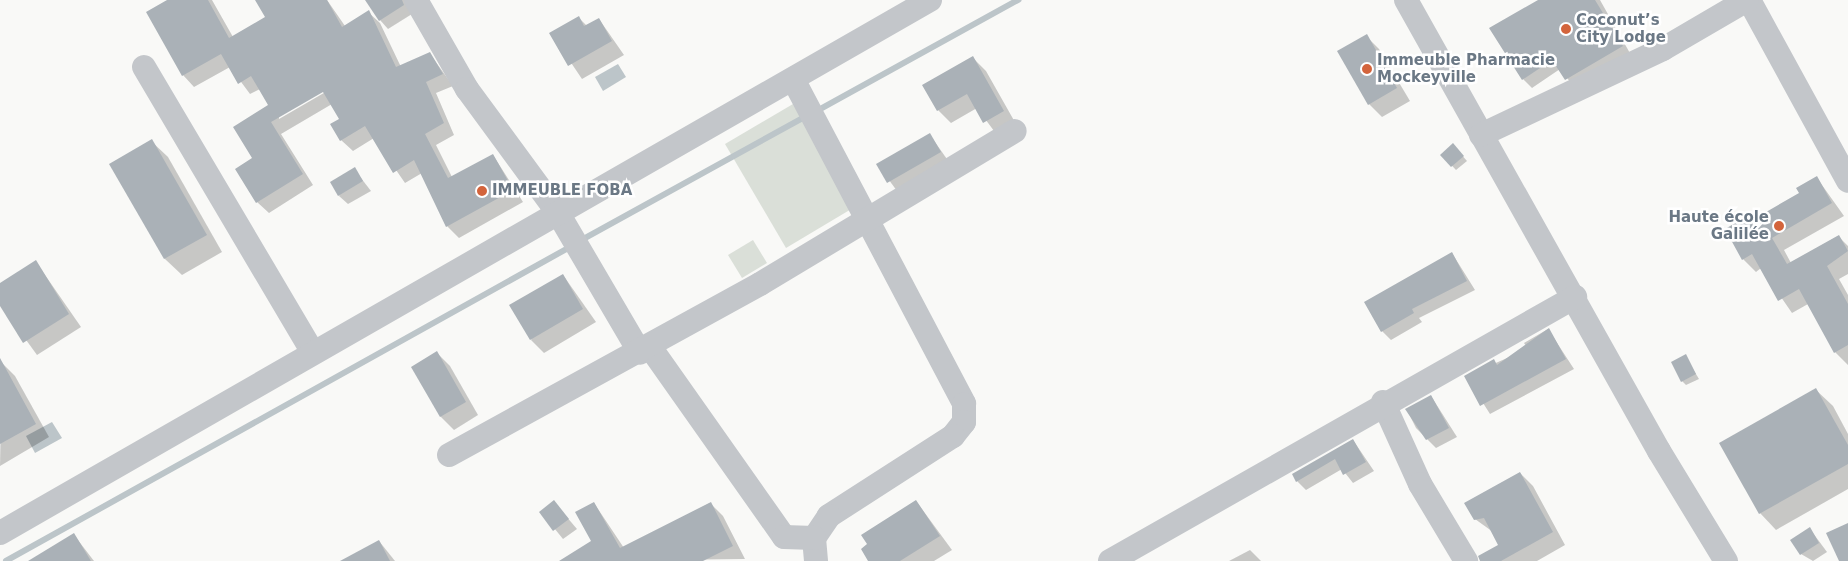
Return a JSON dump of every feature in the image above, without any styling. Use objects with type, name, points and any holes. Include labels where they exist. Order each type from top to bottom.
[{"type":"street","points":[[416,0],[467,89],[558,213],[645,350],[784,536],[815,550],[829,516],[953,436],[964,422],[964,404],[793,79]]},
{"type":"street","points":[[0,533],[930,0]]},
{"type":"street","points":[[1406,0],[1481,135],[1726,561]]},
{"type":"street","points":[[1481,135],[1663,49],[1748,0],[1848,181]]},
{"type":"street","points":[[144,67],[313,353]]},
{"type":"street","points":[[449,455],[645,350],[1015,131]]},
{"type":"street","points":[[1110,561],[1384,402],[1575,297]]},
{"type":"street","points":[[1384,402],[1420,484],[1466,561]]},
{"type":"shaded area","points":[[618,64],[626,77],[603,91],[595,77]]},
{"type":"shaded area","points":[[793,104],[853,208],[786,248],[725,144]]},
{"type":"shaded area","points":[[753,240],[767,263],[742,278],[728,255]]},
{"type":"shaded area","points":[[52,422],[62,438],[35,453],[26,436]]},
{"type":"building","points":[[167,0],[208,0],[229,38],[265,17],[255,0],[327,0],[342,27],[369,10],[396,67],[430,52],[443,74],[426,82],[444,123],[425,134],[448,178],[493,154],[513,190],[446,227],[414,160],[393,173],[365,126],[340,141],[330,124],[339,119],[323,92],[271,122],[303,174],[256,203],[235,169],[252,158],[233,127],[268,105],[251,76],[238,84],[221,54],[182,76],[146,12]]},
{"type":"building","points":[[365,0],[402,0],[404,5],[379,21]]},
{"type":"building","points":[[1538,0],[1595,0],[1623,46],[1565,80],[1552,60],[1522,80],[1489,28]]},
{"type":"building","points":[[579,16],[584,26],[599,18],[612,41],[568,66],[549,33]]},
{"type":"building","name":"Immeuble Pharmacie Mockeyville","points":[[1367,34],[1397,88],[1368,105],[1337,51]]},
{"type":"building","points":[[973,56],[1004,111],[983,123],[967,94],[937,111],[922,85]]},
{"type":"building","points":[[930,133],[941,152],[887,183],[876,164]]},
{"type":"building","points":[[152,139],[207,235],[164,259],[109,164]]},
{"type":"building","points":[[1453,143],[1464,156],[1451,167],[1440,155]]},
{"type":"building","points":[[355,167],[363,181],[338,196],[330,182]]},
{"type":"building","points":[[1817,176],[1832,203],[1772,238],[1787,264],[1839,235],[1848,251],[1827,266],[1848,304],[1848,345],[1834,353],[1799,289],[1778,301],[1752,254],[1742,260],[1725,229],[1744,218],[1747,223],[1799,193],[1796,188]]},
{"type":"building","points":[[1452,252],[1467,281],[1412,309],[1414,313],[1381,332],[1364,302]]},
{"type":"building","points":[[36,260],[69,314],[23,343],[0,306],[0,283]]},
{"type":"building","points":[[563,274],[583,309],[530,340],[509,305]]},
{"type":"building","points":[[1549,328],[1566,359],[1480,406],[1464,376],[1494,359],[1497,365]]},
{"type":"building","points":[[437,351],[466,402],[440,417],[411,367]]},
{"type":"building","points":[[1686,354],[1696,374],[1681,382],[1671,362]]},
{"type":"building","points":[[0,358],[36,424],[0,444]]},
{"type":"building","points":[[1816,388],[1848,445],[1848,464],[1759,514],[1719,443]]},
{"type":"building","points":[[1431,395],[1449,428],[1426,440],[1405,409]]},
{"type":"building","points":[[1353,439],[1366,462],[1343,475],[1335,459],[1296,482],[1292,474]]},
{"type":"building","points":[[1520,472],[1553,532],[1501,561],[1480,561],[1478,556],[1498,545],[1484,518],[1474,520],[1464,503]]},
{"type":"building","points":[[554,500],[569,519],[553,531],[539,512]]},
{"type":"building","points":[[916,500],[940,536],[900,561],[868,561],[861,549],[867,544],[861,535]]},
{"type":"building","points":[[594,502],[620,548],[711,502],[733,546],[703,561],[559,561],[591,541],[575,512]]},
{"type":"building","points":[[1848,523],[1848,561],[1839,561],[1826,533]]},
{"type":"building","points":[[1810,527],[1819,543],[1800,555],[1790,540]]},
{"type":"building","points":[[74,533],[91,561],[28,561]]},
{"type":"building","points":[[379,540],[390,561],[340,561]]},
{"type":"waterway","points":[[817,111],[1018,0]]},
{"type":"waterway","points":[[580,241],[806,116]]},
{"type":"waterway","points":[[6,561],[572,246]]},
{"type":"place","name":"Coconut’s City Lodge","points":[[1566,29]]},
{"type":"place","name":"Immeuble Pharmacie Mockeyville","points":[[1367,69]]},
{"type":"place","name":"IMMEUBLE FOBA","points":[[482,191]]},
{"type":"place","name":"Haute école Galilée","points":[[1779,226]]}]
